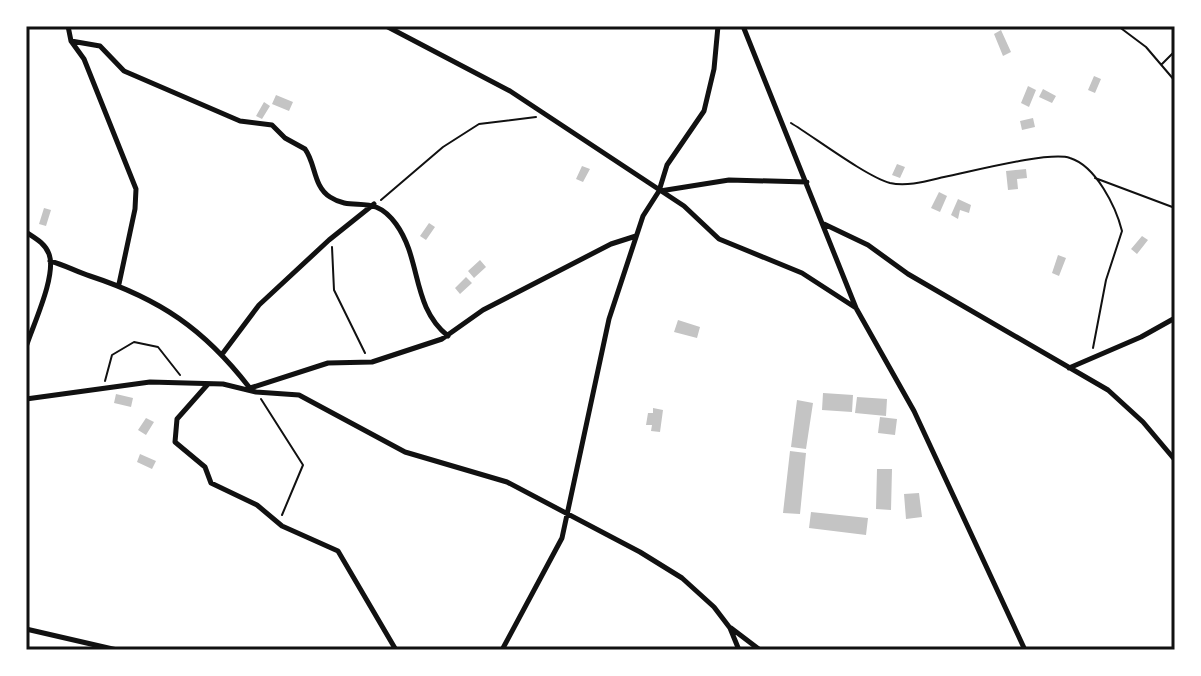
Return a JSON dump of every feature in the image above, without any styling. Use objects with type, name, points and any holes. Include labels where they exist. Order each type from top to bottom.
[{"type":"street","points":[[68,26],[71,41],[84,59],[136,189],[135,209],[119,284]]},
{"type":"street","points":[[386,26],[484,75],[549,116],[689,211],[719,239],[802,273],[856,308]]},
{"type":"street","points":[[502,650],[562,538],[604,337],[643,216],[659,191],[667,165],[690,135],[707,102],[718,26]]},
{"type":"street","points":[[743,26],[856,308],[914,411],[1025,650]]},
{"type":"street","points":[[71,41],[100,46],[124,71],[240,121],[272,125],[285,138],[305,149],[318,183],[328,196],[335,200],[374,204],[399,228],[410,253],[420,298],[448,336]]},
{"type":"street","points":[[659,191],[746,178],[807,182]]},
{"type":"street","points":[[223,353],[259,305],[332,237],[374,204]]},
{"type":"street","points":[[824,224],[868,245],[908,274],[1108,390],[1143,422],[1175,460]]},
{"type":"street","points":[[26,232],[42,243],[50,261],[46,287],[26,347]]},
{"type":"street","points":[[248,388],[328,363],[372,362],[448,336],[483,310],[611,244],[636,236]]},
{"type":"street","points":[[50,261],[119,284],[158,303],[223,353],[248,388]]},
{"type":"street","points":[[1068,368],[1175,318]]},
{"type":"street","points":[[26,399],[104,387],[185,383],[248,388],[256,392],[309,399],[405,452],[507,482],[569,514],[682,578],[730,628],[760,650]]},
{"type":"street","points":[[209,384],[177,419],[175,442],[205,467],[211,483],[257,505],[278,524],[314,537],[342,555],[396,650]]},
{"type":"street","points":[[730,628],[739,650]]},
{"type":"street","points":[[26,629],[117,650]]},
{"type":"path","points":[[1118,26],[1146,47],[1175,81]]},
{"type":"path","points":[[1161,65],[1175,51]]},
{"type":"path","points":[[374,204],[443,147],[479,124],[549,116]]},
{"type":"path","points":[[780,116],[874,176],[891,183],[925,181],[1050,156],[1072,158],[1094,178],[1115,209],[1122,231],[1106,280],[1090,360]]},
{"type":"path","points":[[1094,178],[1175,208]]},
{"type":"path","points":[[332,237],[334,290],[358,341],[372,362]]},
{"type":"path","points":[[104,387],[112,355],[134,342],[158,347],[185,383]]},
{"type":"path","points":[[256,392],[303,465],[299,481],[278,524]]},
{"type":"building","points":[[1001,30],[1011,52],[1003,56],[994,34]]},
{"type":"building","points":[[1094,76],[1101,79],[1095,93],[1088,90]]},
{"type":"building","points":[[1028,86],[1036,90],[1029,107],[1021,103]]},
{"type":"building","points":[[1043,89],[1056,96],[1052,103],[1039,97]]},
{"type":"building","points":[[276,95],[293,102],[289,111],[272,104]]},
{"type":"building","points":[[264,102],[270,106],[262,119],[256,116]]},
{"type":"building","points":[[1033,118],[1035,127],[1022,130],[1020,121]]},
{"type":"building","points":[[897,164],[905,167],[900,178],[892,175]]},
{"type":"building","points":[[582,166],[590,169],[583,182],[576,179]]},
{"type":"building","points":[[1026,169],[1027,178],[1017,179],[1018,189],[1008,190],[1006,171]]},
{"type":"building","points":[[939,192],[947,196],[940,212],[931,208]]},
{"type":"building","points":[[958,199],[971,205],[969,213],[960,210],[958,219],[951,215]]},
{"type":"building","points":[[44,208],[51,210],[46,226],[39,224]]},
{"type":"building","points":[[429,223],[435,227],[426,240],[420,236]]},
{"type":"building","points":[[1142,236],[1148,240],[1137,254],[1131,249]]},
{"type":"building","points":[[1058,255],[1066,258],[1059,276],[1052,273]]},
{"type":"building","points":[[480,260],[486,267],[474,278],[468,271]]},
{"type":"building","points":[[466,277],[472,283],[460,294],[455,288]]},
{"type":"building","points":[[678,320],[700,327],[697,338],[674,332]]},
{"type":"building","points":[[823,393],[853,395],[852,412],[822,410]]},
{"type":"building","points":[[116,394],[133,398],[131,407],[114,403]]},
{"type":"building","points":[[857,397],[887,399],[886,416],[855,413]]},
{"type":"building","points":[[797,400],[813,403],[806,449],[791,447]]},
{"type":"building","points":[[653,408],[663,410],[660,432],[651,431],[652,425],[646,425],[648,413],[653,413]]},
{"type":"building","points":[[880,417],[897,419],[895,435],[878,433]]},
{"type":"building","points":[[146,418],[154,422],[146,435],[138,430]]},
{"type":"building","points":[[790,451],[806,453],[800,514],[783,513]]},
{"type":"building","points":[[140,454],[156,461],[152,469],[137,462]]},
{"type":"building","points":[[877,469],[892,469],[891,510],[876,509]]},
{"type":"building","points":[[919,493],[922,517],[906,519],[904,494]]},
{"type":"building","points":[[811,512],[868,518],[866,535],[809,528]]}]
